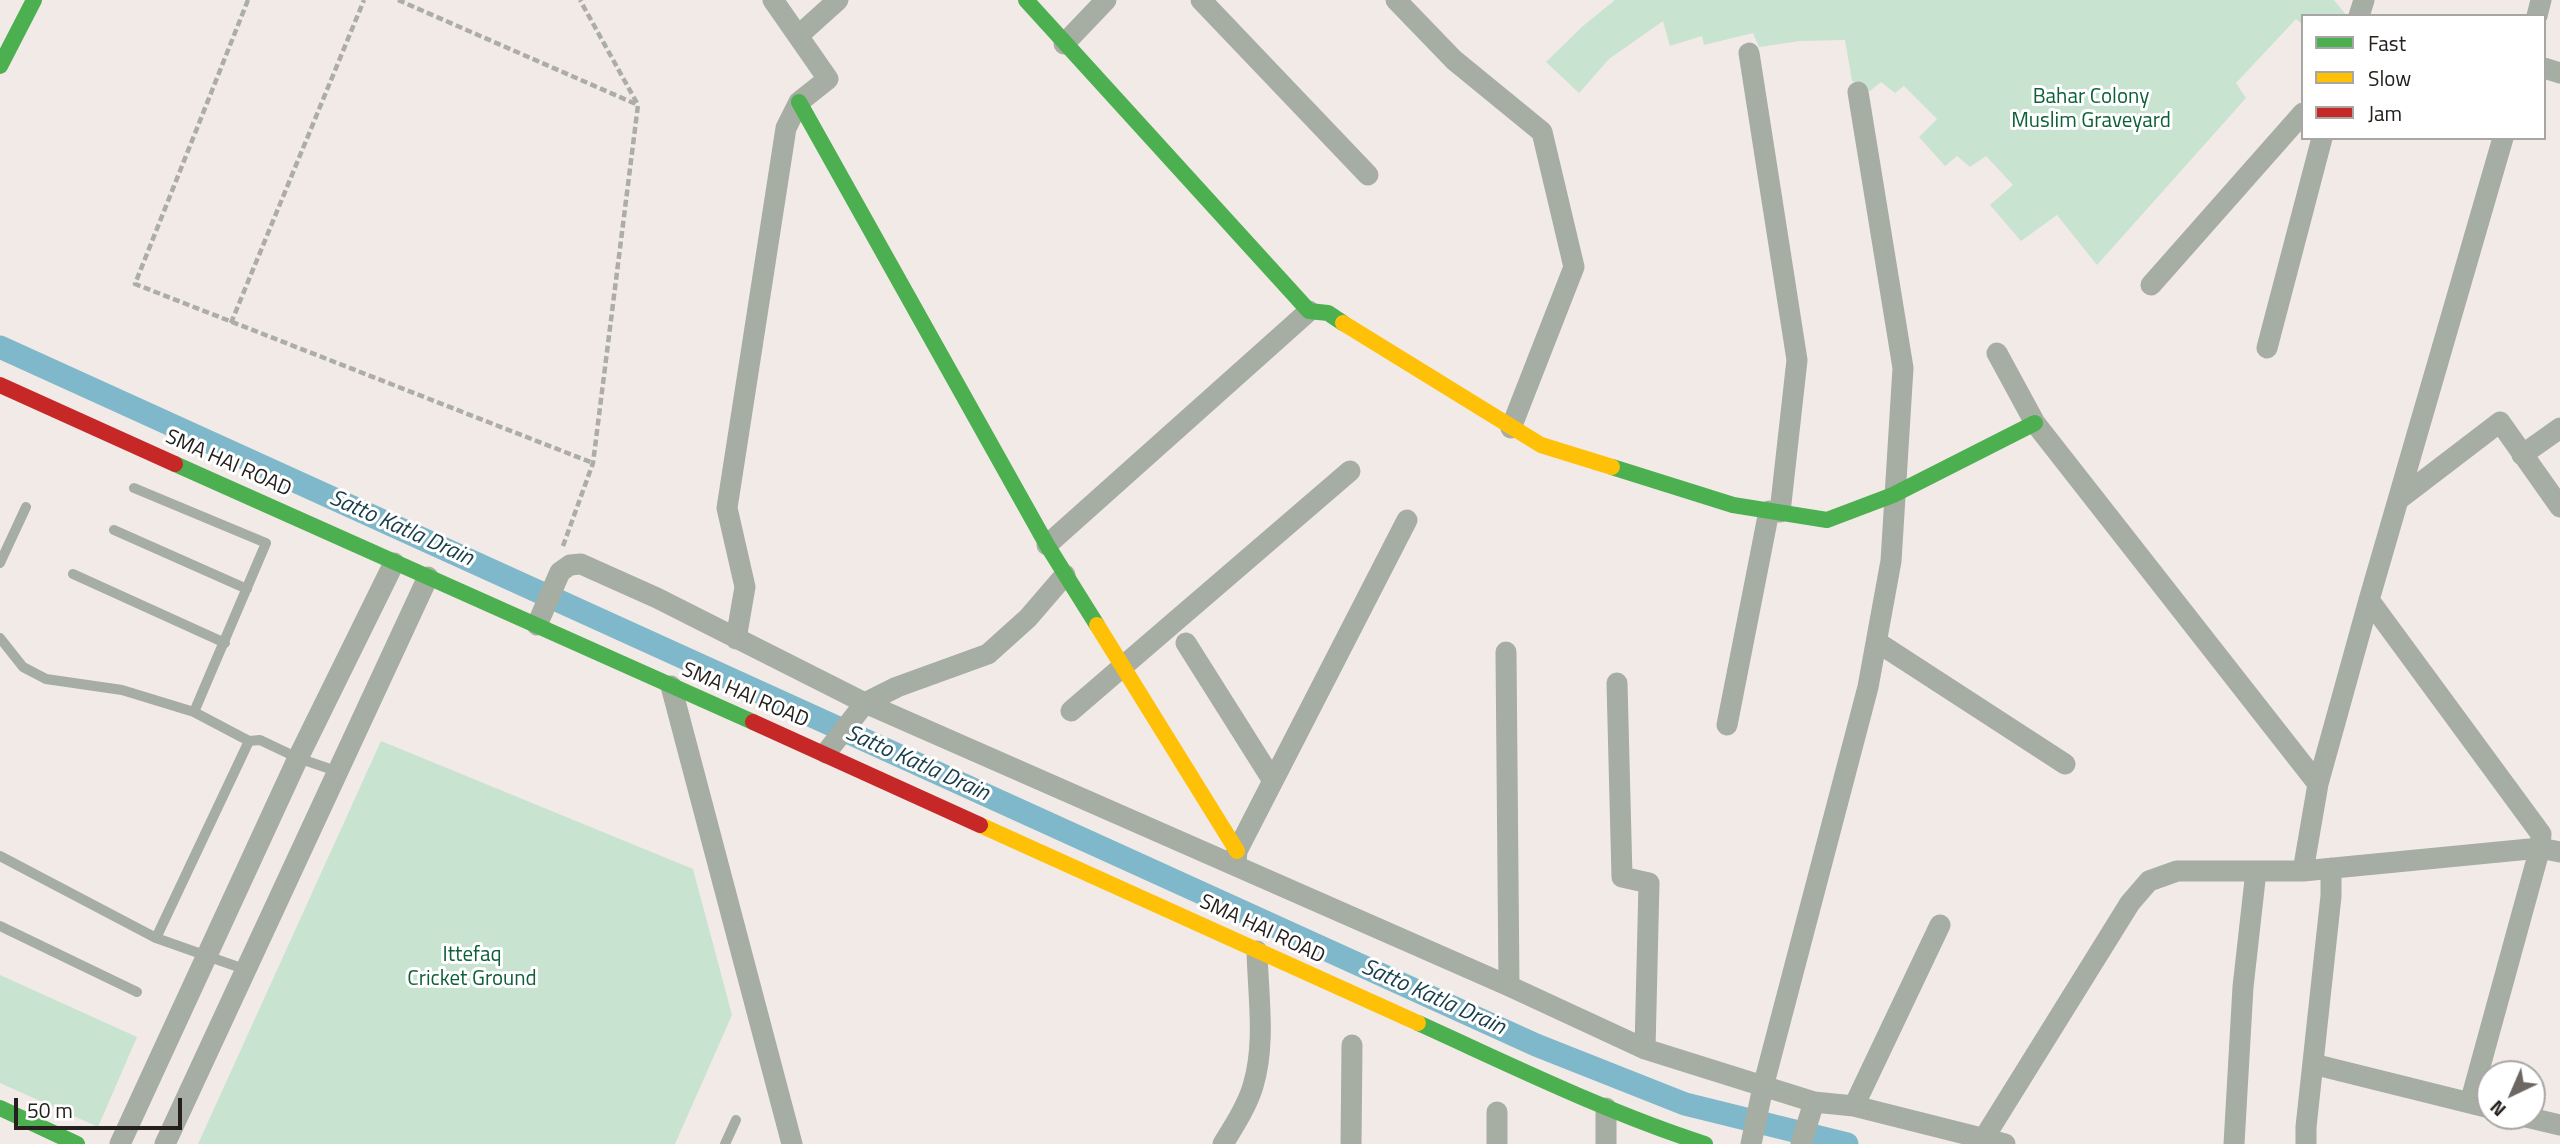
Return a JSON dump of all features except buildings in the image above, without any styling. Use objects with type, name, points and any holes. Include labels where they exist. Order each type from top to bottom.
[{"type":"street","points":[[0,66],[34,0]]},
{"type":"street","points":[[736,639],[745,587],[727,508],[786,128],[799,103],[828,79],[773,0]]},
{"type":"street","points":[[798,36],[838,0]]},
{"type":"street","points":[[1026,0],[1309,311],[1328,313],[1541,445],[1733,505],[1827,520],[1893,495],[2035,423]]},
{"type":"street","points":[[1064,44],[1106,0]]},
{"type":"street","points":[[1201,0],[1368,175]]},
{"type":"street","points":[[1396,0],[1454,60],[1542,132],[1574,267],[1511,428]]},
{"type":"street","points":[[1727,725],[1774,512],[1797,360],[1749,53]]},
{"type":"street","points":[[1751,1144],[1761,1096],[1868,687],[1891,561],[1902,368],[1858,92]]},
{"type":"street","points":[[799,103],[1047,545],[1236,859]]},
{"type":"street","points":[[2151,285],[2301,115]]},
{"type":"street","points":[[2267,348],[2321,140]]},
{"type":"street","points":[[2303,871],[2318,785],[2502,140]]},
{"type":"street","points":[[1047,545],[1309,311]]},
{"type":"street","points":[[1997,353],[2035,423],[2318,785]]},
{"type":"street","name":"SMA HAI ROAD","points":[[0,385],[394,563],[540,620],[671,686],[830,748],[1257,951],[1606,1108],[1705,1144]]},
{"type":"street","points":[[2398,500],[2500,422],[2560,507]]},
{"type":"street","points":[[2522,455],[2560,428]]},
{"type":"street","points":[[1071,711],[1350,471]]},
{"type":"street","points":[[1236,859],[1407,520]]},
{"type":"street","points":[[120,1144],[298,758],[394,563]]},
{"type":"street","points":[[540,620],[560,572],[570,565],[581,564],[657,598],[736,639],[860,709],[1236,859],[1644,1049],[1761,1096],[1854,1105],[2005,1144]]},
{"type":"street","points":[[830,748],[860,709],[906,683],[988,654],[1028,618],[1065,575]]},
{"type":"street","points":[[165,1144],[428,577]]},
{"type":"street","points":[[2369,600],[2550,850],[2493,1060]]},
{"type":"street","points":[[1877,642],[2065,764]]},
{"type":"street","points":[[1186,643],[1273,781]]},
{"type":"street","points":[[1506,652],[1509,986]]},
{"type":"street","points":[[1617,683],[1622,877],[1649,883],[1644,1049]]},
{"type":"street","points":[[671,686],[792,1144]]},
{"type":"street","points":[[1984,1138],[2130,902],[2149,881],[2177,871],[2303,871],[2550,850]]},
{"type":"street","points":[[2306,1144],[2329,919],[2331,868]]},
{"type":"street","points":[[2234,1144],[2243,988],[2256,871]]},
{"type":"street","points":[[1854,1105],[1940,925]]},
{"type":"street","points":[[1223,1144],[1235,1126],[1253,1087],[1260,1042],[1257,951]]},
{"type":"street","points":[[1351,1144],[1352,1045]]},
{"type":"street","points":[[2313,1064],[2476,1105]]},
{"type":"street","points":[[1801,1144],[1814,1102]]},
{"type":"street","points":[[0,1108],[77,1144]]},
{"type":"street","points":[[1606,1108],[1606,1144]]},
{"type":"street","points":[[1497,1112],[1497,1144]]},
{"type":"lane","points":[[134,488],[266,543],[194,712]]},
{"type":"lane","points":[[0,563],[26,507]]},
{"type":"lane","points":[[114,530],[247,589]]},
{"type":"lane","points":[[73,574],[225,643]]},
{"type":"lane","points":[[0,638],[23,667],[46,679],[122,690],[194,712],[249,741],[260,740],[298,758],[336,771]]},
{"type":"lane","points":[[156,938],[249,741]]},
{"type":"lane","points":[[0,856],[156,938],[244,969]]},
{"type":"lane","points":[[0,926],[137,992]]},
{"type":"lane","points":[[725,1144],[736,1119]]},
{"type":"path","points":[[248,0],[135,284],[593,463]]},
{"type":"path","points":[[231,323],[364,0]]},
{"type":"path","points":[[398,0],[638,106]]},
{"type":"path","points":[[560,572],[557,561],[593,463],[638,106],[580,0]]},
{"type":"green space","name":"Bahar Colony Muslim Graveyard","points":[[1615,0],[2334,0],[2345,14],[2301,14],[2301,23],[2296,19],[2236,83],[2246,98],[2097,265],[2057,215],[2021,241],[1990,205],[2013,185],[1986,156],[1970,167],[1957,156],[1945,166],[1919,137],[1937,119],[1904,86],[1895,93],[1881,82],[1870,91],[1852,81],[1845,40],[1800,41],[1759,47],[1753,33],[1704,45],[1702,36],[1670,46],[1663,21],[1609,59],[1579,93],[1546,62]]},
{"type":"green space","name":"Ittefaq Cricket Ground","points":[[381,741],[693,869],[732,1015],[675,1144],[198,1144]]},
{"type":"green space","points":[[0,975],[137,1037],[98,1127],[0,1083]]},
{"type":"waterway","name":"Satto Katla Drain","points":[[0,347],[1536,1045],[1685,1104],[1847,1144]]},
{"type":"traffic: fast","points":[[0,66],[34,0]]},
{"type":"traffic: fast","points":[[1026,0],[1309,311],[1328,313],[1343,323]]},
{"type":"traffic: fast","points":[[799,102],[1047,545],[1097,625]]},
{"type":"traffic: fast","points":[[1612,467],[1733,505],[1827,520],[1893,495],[2035,423]]},
{"type":"traffic: fast","points":[[175,464],[753,722]]},
{"type":"traffic: fast","points":[[1418,1023],[1596,1103],[1705,1144]]},
{"type":"traffic: fast","points":[[0,1108],[77,1144]]},
{"type":"traffic: slow","points":[[1343,323],[1541,445],[1612,467]]},
{"type":"traffic: slow","points":[[1097,625],[1237,851]]},
{"type":"traffic: slow","points":[[980,825],[1418,1023]]},
{"type":"traffic: jam","points":[[0,385],[175,464]]},
{"type":"traffic: jam","points":[[753,722],[980,825]]}]
